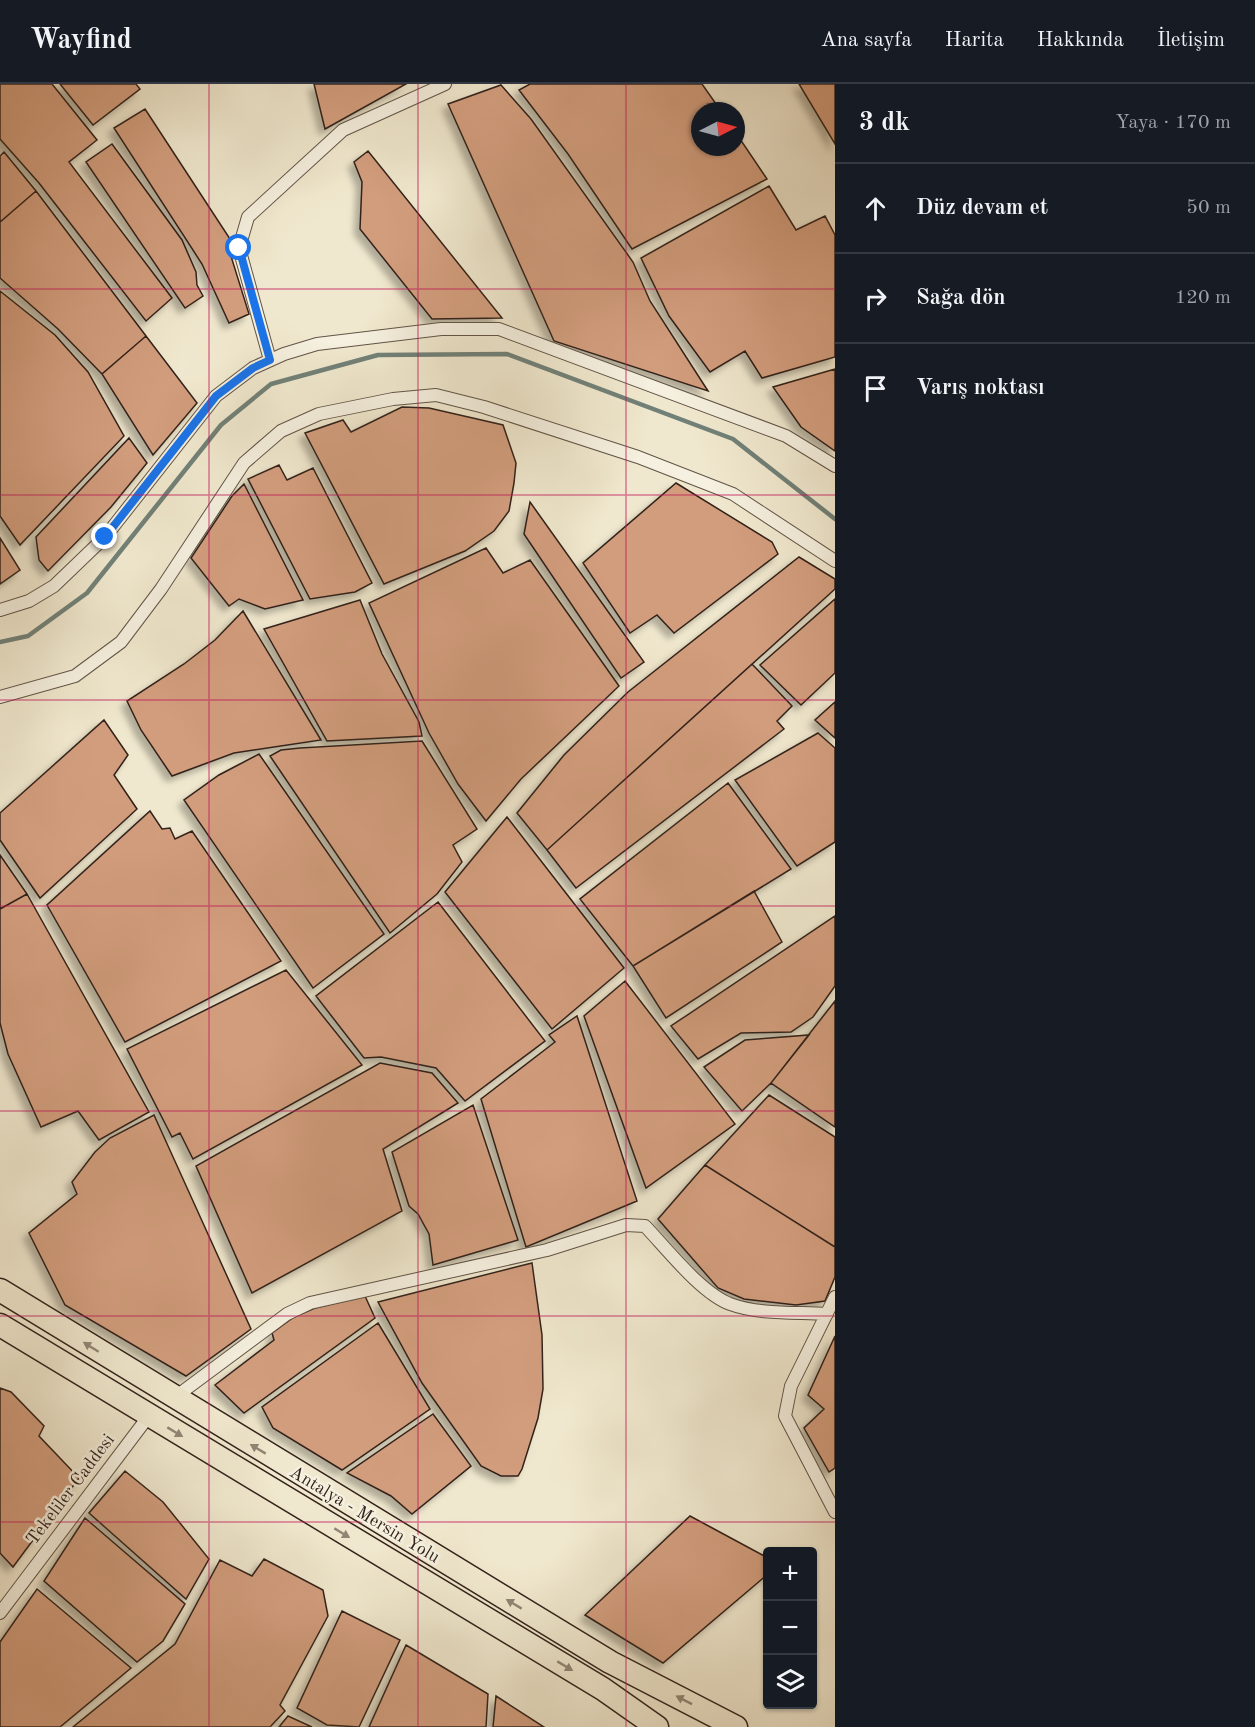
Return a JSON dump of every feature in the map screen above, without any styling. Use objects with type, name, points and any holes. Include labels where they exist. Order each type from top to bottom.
[{"type":"highway","name":"Antalya - Mersin Yolu","points":[[0,1290],[610,1662],[736,1727]]},
{"type":"highway","name":"Antalya - Mersin Yolu","points":[[0,1325],[148,1417],[603,1689],[657,1727]]},
{"type":"street","points":[[270,360],[239,248],[248,217],[343,130],[445,84]]},
{"type":"street","points":[[0,610],[29,601],[54,586],[105,537],[216,396],[253,368],[317,344],[441,329],[500,328],[786,436],[835,466]]},
{"type":"street","points":[[0,697],[75,676],[121,642],[161,589],[244,463],[281,431],[319,414],[393,399],[435,395],[484,407],[638,457],[733,494],[835,561]]},
{"type":"street","points":[[174,1398],[287,1314],[310,1303],[547,1250],[626,1225],[645,1226],[707,1288],[729,1303],[753,1310],[827,1314]]},
{"type":"street","points":[[835,1297],[791,1386],[785,1416],[835,1512]]},
{"type":"street","name":"Tekeliler Caddesi","points":[[0,1613],[148,1417]]},
{"type":"building","points":[[0,84],[52,84],[97,140],[69,162],[172,298],[146,321],[39,183],[0,139]]},
{"type":"building","points":[[60,84],[136,84],[140,89],[93,125]]},
{"type":"building","points":[[314,84],[406,84],[325,129]]},
{"type":"building","points":[[530,84],[702,84],[715,102],[691,102],[691,156],[745,156],[745,146],[767,179],[632,249],[568,154],[519,90]]},
{"type":"building","points":[[799,84],[835,84],[835,144]]},
{"type":"building","points":[[501,85],[531,119],[633,262],[650,301],[708,391],[554,341],[448,104]]},
{"type":"building","points":[[145,109],[230,239],[230,253],[249,314],[229,323],[202,264],[114,128]]},
{"type":"building","points":[[112,144],[182,240],[196,272],[197,285],[203,296],[185,308],[86,162]]},
{"type":"building","points":[[368,151],[502,318],[432,319],[360,229],[362,182],[354,162]]},
{"type":"building","points":[[4,152],[36,191],[0,222],[0,156]]},
{"type":"building","points":[[769,186],[796,230],[825,216],[835,235],[835,357],[762,378],[745,351],[710,372],[669,316],[641,258]]},
{"type":"building","points":[[36,191],[146,336],[102,374],[58,329],[0,278],[0,222]]},
{"type":"building","points":[[0,291],[55,335],[88,372],[124,436],[20,545],[0,516]]},
{"type":"building","points":[[146,336],[197,403],[153,455],[102,374]]},
{"type":"building","points":[[835,369],[835,451],[801,427],[773,387]]},
{"type":"building","points":[[402,407],[429,408],[503,425],[516,463],[514,483],[509,511],[494,531],[465,551],[384,584],[305,433],[343,420],[351,432]]},
{"type":"building","points":[[129,438],[147,463],[111,507],[48,571],[39,560],[36,537]]},
{"type":"building","points":[[279,465],[287,480],[313,468],[372,583],[355,592],[310,599],[248,479]]},
{"type":"building","points":[[676,483],[772,542],[778,554],[674,633],[657,615],[630,633],[583,563]]},
{"type":"building","points":[[244,484],[303,600],[265,609],[239,599],[229,606],[191,558],[232,496]]},
{"type":"building","points":[[530,502],[644,662],[621,678],[524,534]]},
{"type":"building","points":[[0,538],[20,570],[0,584]]},
{"type":"building","points":[[486,548],[503,573],[530,560],[619,686],[521,779],[486,821],[458,784],[429,733],[369,603]]},
{"type":"building","points":[[799,557],[835,579],[835,589],[547,850],[517,813],[564,755],[628,692]]},
{"type":"building","points":[[835,599],[835,673],[801,705],[760,665]]},
{"type":"building","points":[[360,600],[382,654],[419,722],[422,736],[327,741],[264,629]]},
{"type":"building","points":[[243,611],[321,740],[234,753],[172,776],[141,730],[127,701],[184,664],[215,640]]},
{"type":"building","points":[[752,664],[792,706],[777,721],[784,729],[576,888],[547,850]]},
{"type":"building","points":[[835,702],[835,738],[815,720]]},
{"type":"building","points":[[104,720],[128,755],[114,775],[137,809],[40,898],[0,840],[0,813]]},
{"type":"building","points":[[818,733],[835,748],[835,842],[797,866],[735,780]]},
{"type":"building","points":[[422,741],[477,829],[453,845],[462,862],[437,894],[390,933],[270,756],[281,750],[300,748]]},
{"type":"building","points":[[259,754],[384,934],[313,988],[184,800],[219,775]]},
{"type":"building","points":[[728,783],[791,869],[633,966],[580,899]]},
{"type":"building","points":[[150,811],[162,829],[170,828],[175,839],[192,831],[281,961],[125,1042],[47,905]]},
{"type":"building","points":[[507,817],[624,968],[552,1029],[445,892]]},
{"type":"building","points":[[0,855],[27,894],[0,909]]},
{"type":"building","points":[[754,891],[782,942],[666,1018],[633,966]]},
{"type":"building","points":[[27,894],[149,1112],[99,1140],[78,1111],[41,1127],[8,1054],[0,1023],[0,909]]},
{"type":"building","points":[[438,902],[545,1041],[465,1101],[436,1068],[381,1057],[364,1058],[316,996]]},
{"type":"building","points":[[835,916],[835,986],[813,1017],[791,1032],[741,1033],[698,1059],[671,1026]]},
{"type":"building","points":[[286,970],[362,1065],[193,1159],[180,1133],[172,1137],[127,1049]]},
{"type":"building","points":[[625,981],[735,1124],[646,1188],[584,1016]]},
{"type":"building","points":[[835,1001],[835,1127],[771,1083]]},
{"type":"building","points":[[577,1016],[637,1201],[526,1247],[481,1099],[555,1042],[549,1035]]},
{"type":"building","points":[[809,1035],[771,1083],[742,1111],[704,1067],[745,1040]]},
{"type":"building","points":[[380,1063],[432,1073],[458,1103],[383,1149],[402,1211],[252,1293],[196,1166]]},
{"type":"building","points":[[769,1095],[835,1137],[835,1247],[705,1165]]},
{"type":"building","points":[[473,1105],[518,1240],[433,1265],[429,1234],[418,1214],[409,1206],[392,1152]]},
{"type":"building","points":[[154,1115],[251,1329],[186,1376],[65,1305],[29,1233],[77,1194],[72,1182],[95,1152],[110,1138]]},
{"type":"building","points":[[705,1165],[835,1247],[835,1277],[825,1301],[796,1305],[744,1299],[718,1288],[658,1219]]},
{"type":"building","points":[[532,1263],[542,1335],[543,1389],[538,1418],[522,1469],[518,1476],[501,1476],[481,1466],[422,1383],[378,1302]]},
{"type":"building","points":[[365,1296],[375,1318],[244,1413],[215,1385],[274,1340],[272,1333],[294,1317],[315,1308]]},
{"type":"building","points":[[378,1323],[430,1409],[342,1470],[273,1428],[262,1407]]},
{"type":"building","points":[[835,1336],[835,1468],[829,1472],[804,1428],[824,1409],[808,1395]]},
{"type":"building","points":[[0,1388],[11,1392],[44,1426],[39,1436],[79,1478],[13,1567],[0,1553]]},
{"type":"building","points":[[433,1414],[471,1466],[412,1514],[391,1496],[347,1473]]},
{"type":"building","points":[[125,1471],[163,1502],[209,1559],[186,1599],[89,1513]]},
{"type":"building","points":[[690,1516],[763,1555],[763,1578],[663,1663],[585,1615]]},
{"type":"building","points":[[85,1518],[185,1604],[163,1641],[137,1662],[44,1581]]},
{"type":"building","points":[[264,1559],[323,1590],[328,1616],[280,1705],[285,1711],[270,1727],[73,1727],[175,1644],[220,1560],[252,1576]]},
{"type":"building","points":[[37,1589],[131,1668],[60,1727],[0,1727],[0,1642]]},
{"type":"building","points":[[342,1611],[400,1640],[359,1727],[327,1725],[297,1708]]},
{"type":"building","points":[[406,1645],[488,1694],[486,1727],[369,1727]]},
{"type":"building","points":[[496,1696],[544,1727],[493,1727]]},
{"type":"building","points":[[288,1716],[312,1727],[279,1727]]},
{"type":"waterway","points":[[0,642],[28,636],[87,593],[221,425],[271,384],[378,355],[507,354],[733,439],[835,519]]},
{"type":"route","points":[[105,537],[216,396],[253,368],[270,360],[239,248]]}]
